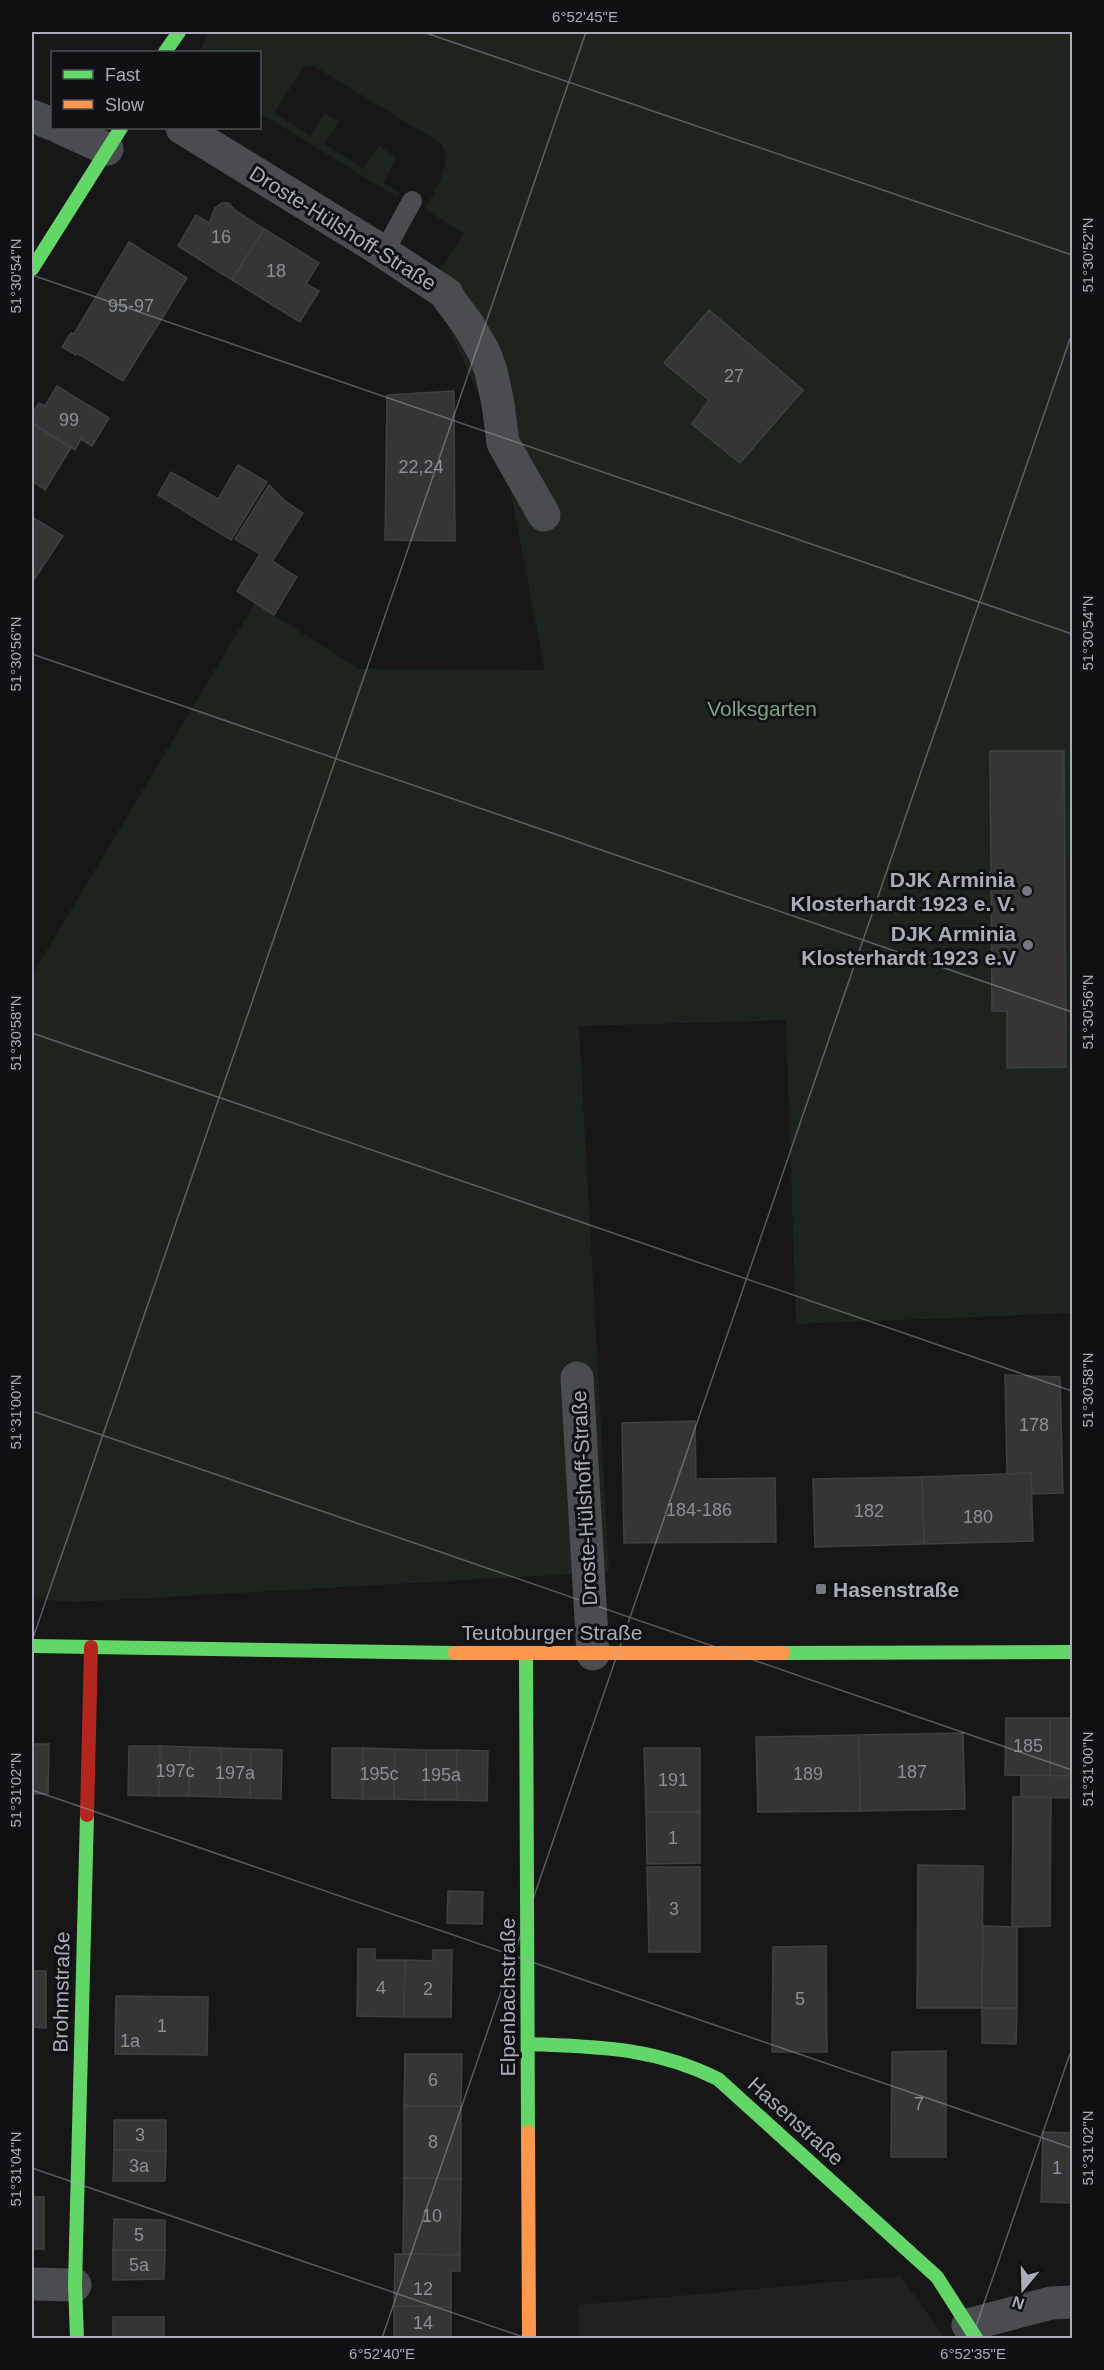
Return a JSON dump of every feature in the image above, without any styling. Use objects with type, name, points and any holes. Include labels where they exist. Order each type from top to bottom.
[{"type":"street","points":[[166,51],[179,32]]},
{"type":"street","points":[[32,116],[51,124]]},
{"type":"street","points":[[32,269],[114,138],[66,129]]},
{"type":"street","name":"Droste-Hülshoff-Straße","points":[[184,129],[384,252],[447,294],[484,352],[491,371],[498,404],[503,443],[544,515]]},
{"type":"street","name":"Droste-Hülshoff-Straße","points":[[577,1378],[593,1654]]},
{"type":"street","name":"Teutoburger Straße","points":[[32,1646],[526,1654],[1072,1652]]},
{"type":"street","name":"Brohmstraße","points":[[76,2338],[75,2285],[91,1647]]},
{"type":"street","name":"Elpenbachstraße","points":[[526,1654],[529,2338]]},
{"type":"street","name":"Hasenstraße","points":[[528,2044],[628,2048],[654,2053],[691,2065],[718,2079],[937,2277],[972,2332]]},
{"type":"street","points":[[32,2284],[75,2285]]},
{"type":"street","points":[[972,2332],[1051,2304],[1072,2302]]},
{"type":"lane","points":[[384,252],[412,201]]},
{"type":"shaded area","points":[[900,2276],[945,2338],[579,2338],[579,2305]]},
{"type":"green space","name":"Volksgarten","points":[[208,32],[1072,32],[1072,1313],[796,1324],[786,1020],[579,1026],[609,1572],[77,1602],[32,1599],[32,975],[255,603],[359,669],[545,670],[502,446],[438,304],[424,294],[464,234],[425,209],[444,169],[445,153],[442,144],[314,66],[304,67],[274,113],[310,136],[325,113],[339,122],[324,144],[363,169],[379,146],[396,157],[384,183],[400,193],[397,197],[261,114],[261,51],[200,51]]},
{"type":"building","points":[[222,203],[228,203],[236,211],[264,229],[232,280],[178,246],[196,215],[209,223],[215,208]]},
{"type":"building","points":[[264,229],[319,263],[306,284],[319,291],[300,322],[232,280]]},
{"type":"building","points":[[129,242],[187,278],[123,381],[77,353],[76,355],[62,347],[71,333],[74,334]]},
{"type":"building","points":[[709,310],[803,390],[740,463],[692,424],[709,400],[664,363]]},
{"type":"building","points":[[57,386],[109,418],[92,446],[81,439],[75,450],[32,423],[32,414],[39,403],[45,406]]},
{"type":"building","points":[[454,391],[455,541],[385,540],[387,395]]},
{"type":"building","points":[[32,423],[71,448],[45,490],[32,481]]},
{"type":"building","points":[[238,465],[267,482],[231,540],[158,495],[171,472],[218,499]]},
{"type":"building","points":[[269,485],[285,501],[303,513],[272,561],[297,577],[274,615],[237,591],[260,554],[235,539]]},
{"type":"building","points":[[32,517],[63,536],[32,583]]},
{"type":"building","name":"DJK Arminia Klosterhardt 1923 e.V","points":[[990,751],[1064,751],[1066,1067],[1007,1068],[1007,1011],[992,1011]]},
{"type":"building","points":[[1005,1375],[1060,1377],[1063,1493],[1032,1494],[1031,1473],[1007,1474]]},
{"type":"building","points":[[695,1421],[696,1479],[775,1478],[776,1542],[624,1543],[622,1423]]},
{"type":"building","points":[[1031,1473],[1033,1541],[924,1544],[922,1477]]},
{"type":"building","points":[[922,1477],[924,1544],[815,1547],[813,1479]]},
{"type":"building","points":[[1006,1718],[1050,1718],[1050,1776],[1005,1775]]},
{"type":"building","points":[[1050,1718],[1072,1718],[1072,1776],[1050,1776]]},
{"type":"building","points":[[963,1733],[965,1809],[860,1811],[859,1735]]},
{"type":"building","points":[[859,1735],[860,1811],[758,1812],[756,1737]]},
{"type":"building","points":[[32,1744],[49,1744],[48,1794],[32,1794]]},
{"type":"building","points":[[129,1746],[160,1746],[159,1796],[128,1795]]},
{"type":"building","points":[[160,1746],[190,1747],[189,1796],[159,1796]]},
{"type":"building","points":[[190,1747],[221,1748],[220,1797],[189,1796]]},
{"type":"building","points":[[221,1748],[251,1749],[250,1798],[220,1797]]},
{"type":"building","points":[[332,1748],[363,1748],[363,1799],[332,1798]]},
{"type":"building","points":[[363,1748],[395,1749],[394,1799],[363,1799]]},
{"type":"building","points":[[644,1748],[700,1748],[700,1812],[646,1812]]},
{"type":"building","points":[[251,1749],[282,1750],[281,1799],[250,1798]]},
{"type":"building","points":[[395,1749],[426,1750],[425,1800],[394,1799]]},
{"type":"building","points":[[426,1750],[457,1750],[457,1800],[425,1800]]},
{"type":"building","points":[[457,1750],[488,1751],[487,1801],[457,1800]]},
{"type":"building","points":[[1021,1775],[1072,1776],[1072,1798],[1021,1797]]},
{"type":"building","points":[[1013,1797],[1051,1797],[1050,1926],[1012,1927]]},
{"type":"building","points":[[646,1812],[700,1812],[700,1863],[647,1864]]},
{"type":"building","points":[[918,1865],[983,1866],[982,2008],[917,2008]]},
{"type":"building","points":[[647,1867],[700,1867],[700,1952],[649,1952]]},
{"type":"building","points":[[448,1891],[483,1892],[482,1924],[447,1923]]},
{"type":"building","points":[[983,1926],[1017,1927],[1017,2008],[982,2008]]},
{"type":"building","points":[[826,1946],[827,2052],[772,2052],[773,1947]]},
{"type":"building","points":[[358,1949],[375,1949],[375,1960],[405,1960],[404,2017],[357,2016]]},
{"type":"building","points":[[433,1950],[452,1950],[451,2017],[404,2017],[405,1960],[433,1961]]},
{"type":"building","points":[[32,1971],[46,1971],[46,2028],[32,2027]]},
{"type":"building","points":[[116,1996],[208,1997],[207,2055],[115,2054]]},
{"type":"building","points":[[982,2008],[1017,2008],[1016,2044],[982,2043]]},
{"type":"building","points":[[946,2051],[946,2157],[891,2157],[892,2052]]},
{"type":"building","points":[[405,2054],[462,2054],[461,2106],[404,2106]]},
{"type":"building","points":[[404,2106],[461,2106],[461,2179],[404,2178]]},
{"type":"building","points":[[114,2120],[166,2120],[166,2151],[114,2150]]},
{"type":"building","points":[[1043,2132],[1072,2133],[1072,2203],[1041,2202]]},
{"type":"building","points":[[114,2150],[166,2151],[165,2181],[113,2181]]},
{"type":"building","points":[[404,2178],[461,2179],[460,2255],[403,2254]]},
{"type":"building","points":[[32,2197],[44,2197],[44,2249],[32,2249]]},
{"type":"building","points":[[114,2219],[165,2220],[165,2250],[113,2250]]},
{"type":"building","points":[[113,2250],[165,2250],[164,2279],[113,2280]]},
{"type":"building","points":[[395,2254],[460,2255],[460,2271],[451,2271],[451,2307],[394,2306]]},
{"type":"building","points":[[394,2306],[451,2307],[451,2338],[394,2338]]},
{"type":"building","points":[[113,2317],[164,2317],[164,2338],[113,2338]]},
{"type":"traffic: fast","points":[[166,51],[179,32]]},
{"type":"traffic: fast","points":[[32,269],[120,129]]},
{"type":"traffic: fast","points":[[32,1646],[455,1653]]},
{"type":"traffic: fast","points":[[783,1653],[1072,1652]]},
{"type":"traffic: fast","points":[[526,1654],[528,2132]]},
{"type":"traffic: fast","points":[[77,2338],[75,2285],[87,1815]]},
{"type":"traffic: fast","points":[[528,2044],[602,2048],[648,2055],[671,2060],[718,2079],[937,2277],[976,2338]]},
{"type":"traffic: slow","points":[[455,1653],[783,1653]]},
{"type":"traffic: slow","points":[[528,2132],[529,2338]]},
{"type":"traffic: jam","points":[[87,1815],[91,1647]]},
{"type":"place","name":"DJK Arminia Klosterhardt 1923 e. V.","points":[[1027,891]]},
{"type":"place","name":"DJK Arminia Klosterhardt 1923 e.V","points":[[1028,945]]},
{"type":"place","name":"Hasenstraße","points":[[821,1589]]}]
